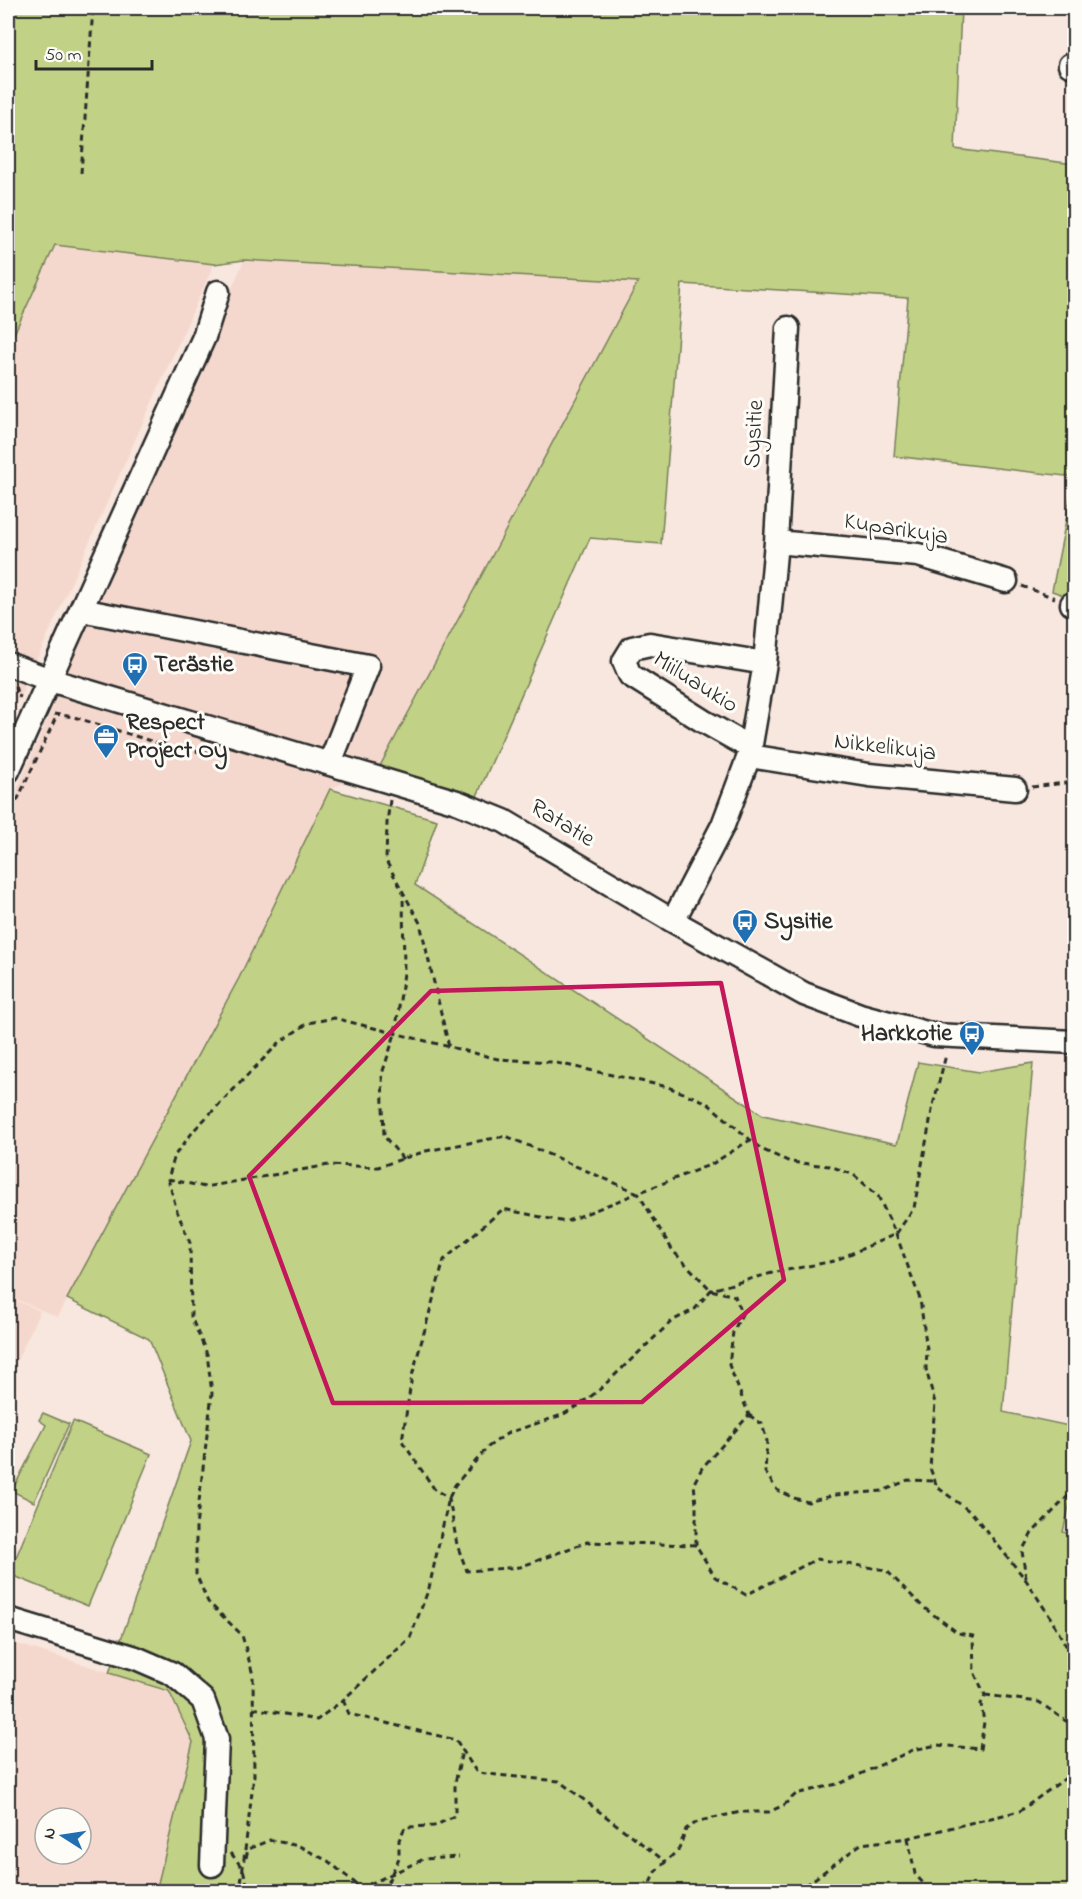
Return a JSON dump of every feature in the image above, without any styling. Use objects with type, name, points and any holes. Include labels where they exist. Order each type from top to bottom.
[{"type":"street","points":[[8,771],[48,710],[50,680],[204,337],[218,292]]},
{"type":"street","name":"Sysitie","points":[[673,921],[723,825],[750,752],[765,663],[776,542],[788,328]]},
{"type":"street","name":"Kuparikuja","points":[[776,542],[918,555],[1006,581]]},
{"type":"street","points":[[81,610],[368,666],[330,763]]},
{"type":"street","name":"Miiluaukio","points":[[750,752],[630,675],[624,661],[632,648],[650,644],[765,663]]},
{"type":"street","name":"Ratatie","points":[[10,673],[50,680],[457,802],[504,821],[673,921],[804,994],[860,1015],[934,1035],[1074,1042]]},
{"type":"street","name":"Nikkelikuja","points":[[750,752],[869,775],[1015,789]]},
{"type":"street","points":[[8,1619],[136,1658],[173,1674],[203,1700],[216,1739],[212,1865]]},
{"type":"path","points":[[81,173],[93,8]]},
{"type":"path","points":[[1006,581],[1073,605]]},
{"type":"path","points":[[10,673],[18,696],[48,710],[180,750],[233,755]]},
{"type":"path","points":[[8,820],[48,710]]},
{"type":"path","points":[[163,745],[166,734]]},
{"type":"path","points":[[1015,789],[1074,782]]},
{"type":"path","points":[[390,796],[387,861],[420,922],[448,1047]]},
{"type":"path","points":[[403,892],[404,973],[395,1034],[382,1074],[384,1136],[403,1159]]},
{"type":"path","points":[[240,1892],[254,1775],[253,1675],[242,1635],[208,1602],[196,1574],[196,1527],[212,1393],[207,1354],[191,1317],[190,1243],[177,1211],[168,1179],[175,1155],[196,1128],[280,1042],[308,1023],[334,1018],[498,1059],[552,1062],[668,1087],[706,1102],[760,1149],[790,1162],[830,1166],[854,1175],[878,1196],[896,1234],[920,1299],[927,1350],[926,1369],[935,1403],[930,1468],[937,1487],[972,1513],[1026,1580],[1074,1660]]},
{"type":"path","points":[[938,1053],[955,1055]]},
{"type":"path","points":[[253,1708],[317,1719],[343,1700],[410,1638],[429,1588],[449,1498],[455,1485],[488,1447],[508,1433],[562,1415],[578,1406],[598,1391],[672,1321],[695,1309],[711,1290],[772,1273],[834,1261],[896,1234],[914,1208],[933,1105],[946,1055]]},
{"type":"path","points":[[168,1179],[206,1187],[329,1165],[378,1167],[426,1152],[506,1136],[638,1193],[673,1251],[711,1290],[735,1296],[741,1314],[733,1332],[729,1365],[749,1415],[762,1424],[767,1442],[765,1472],[777,1490],[808,1502],[835,1495],[883,1491],[908,1480],[935,1481]]},
{"type":"path","points":[[449,1498],[435,1490],[402,1441],[412,1376],[444,1260],[503,1209],[565,1222],[712,1164],[750,1140]]},
{"type":"path","points":[[646,1892],[655,1872],[679,1849],[686,1829],[699,1821],[741,1812],[769,1812],[784,1805],[796,1794],[841,1783],[913,1750],[937,1745],[980,1749],[984,1722],[981,1704],[985,1695],[974,1672],[973,1636],[958,1633],[922,1607],[886,1570],[817,1559],[746,1595],[715,1577],[696,1545],[696,1505],[693,1483],[702,1468],[749,1415]]},
{"type":"path","points":[[1026,1580],[1022,1551],[1032,1533],[1074,1490]]},
{"type":"path","points":[[449,1498],[457,1545],[467,1571],[520,1567],[587,1542],[696,1545]]},
{"type":"path","points":[[985,1695],[1039,1702],[1066,1721],[1074,1721]]},
{"type":"path","points":[[343,1700],[349,1714],[456,1740],[477,1773],[559,1781],[666,1862]]},
{"type":"path","points":[[383,1892],[399,1858],[399,1840],[405,1827],[434,1826],[455,1816],[455,1783],[463,1750]]},
{"type":"path","points":[[797,1892],[861,1844],[908,1838],[1020,1811],[1074,1772]]},
{"type":"path","points":[[908,1838],[915,1874],[931,1892]]},
{"type":"path","points":[[249,1892],[243,1869],[248,1849],[270,1840],[299,1845],[328,1861],[361,1888],[424,1859],[459,1857]]},
{"type":"highlighted area","points":[[721,983],[784,1280],[642,1402],[333,1403],[249,1176],[431,991]]},
{"type":"shaded area","points":[[55,245],[214,264],[8,724],[8,347]]},
{"type":"shaded area","points":[[244,260],[638,282],[380,766],[330,789],[239,978],[58,1317],[8,1296],[8,811]]},
{"type":"shaded area","points":[[8,1297],[40,1311],[8,1380]]},
{"type":"shaded area","points":[[8,1641],[169,1691],[193,1743],[156,1891],[8,1891]]},
{"type":"green space","points":[[8,8],[961,8],[955,149],[1074,164],[1074,477],[894,456],[908,298],[682,284],[661,544],[590,538],[477,796],[380,766],[638,282],[244,260],[214,264],[55,245],[8,347]]},
{"type":"green space","points":[[1074,479],[1074,599],[1052,591]]},
{"type":"green space","points":[[330,789],[437,820],[415,885],[763,1115],[897,1144],[918,1062],[979,1072],[1033,1063],[1003,1412],[1074,1427],[1074,1486],[1063,1532],[1074,1535],[1074,1891],[156,1891],[193,1742],[169,1691],[109,1673],[191,1441],[149,1339],[67,1299],[239,978]]},
{"type":"green space","points":[[43,1413],[69,1424],[34,1502],[12,1491],[46,1425],[39,1420]]},
{"type":"green space","points":[[73,1421],[151,1454],[88,1606],[9,1574]]},
{"type":"place","name":"Terästie","points":[[135,688]]},
{"type":"place","name":"Respect Project Oy","points":[[106,760]]},
{"type":"place","name":"Sysitie","points":[[745,945]]},
{"type":"place","name":"Harkkotie","points":[[972,1057]]}]
